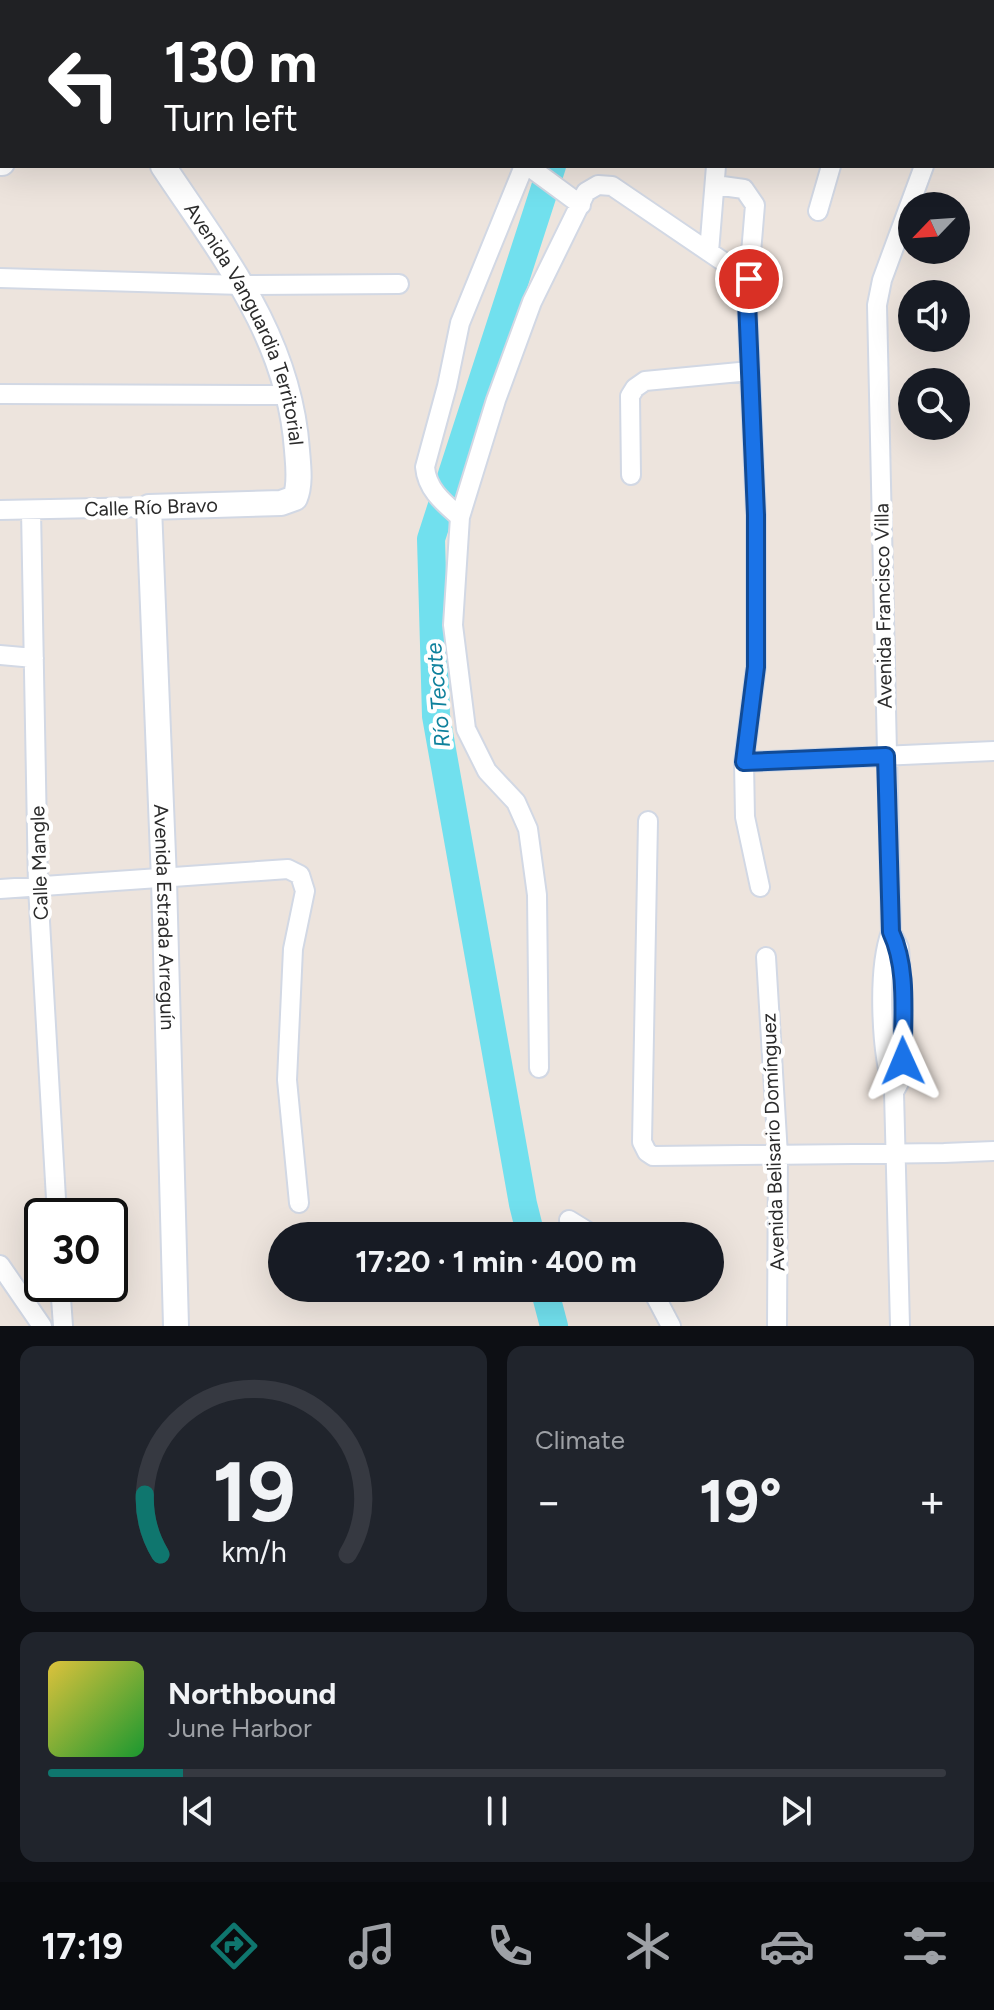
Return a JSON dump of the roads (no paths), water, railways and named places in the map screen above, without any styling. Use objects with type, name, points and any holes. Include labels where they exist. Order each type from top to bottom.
[{"type":"street","name":"Avenida Vanguardia Territorial","points":[[164,168],[242,285],[281,362],[295,426],[297,493]]},
{"type":"street","points":[[460,517],[433,491],[426,479],[425,467],[460,323],[525,168]]},
{"type":"street","points":[[529,168],[581,205]]},
{"type":"street","points":[[818,211],[830,168]]},
{"type":"street","name":"Avenida Francisco Villa","points":[[900,1326],[894,1092],[902,1077],[902,986],[899,948],[891,932],[877,305],[882,280],[923,168]]},
{"type":"street","points":[[709,252],[716,175],[744,189],[755,205],[749,279],[756,515],[756,667],[744,762],[745,817],[760,887]]},
{"type":"street","points":[[539,1068],[537,895],[528,829],[516,802],[487,771],[466,729],[453,625],[460,517],[496,400],[532,302],[586,192],[598,185],[612,186],[749,279]]},
{"type":"street","points":[[0,278],[242,285],[399,284]]},
{"type":"street","points":[[631,475],[630,396],[635,388],[645,381],[750,371]]},
{"type":"street","points":[[0,394],[289,395]]},
{"type":"street","name":"Calle Río Bravo","points":[[0,510],[281,503],[295,498],[297,493]]},
{"type":"street","name":"Avenida Estrada Arreguín","points":[[149,507],[164,880],[176,1326]]},
{"type":"street","name":"Calle Mangle","points":[[31,510],[38,887],[56,1198]]},
{"type":"street","points":[[0,655],[34,658]]},
{"type":"street","points":[[744,762],[994,751]]},
{"type":"street","points":[[648,821],[642,1142],[647,1152],[653,1156],[994,1151]]},
{"type":"street","points":[[0,889],[288,869],[300,875],[305,891],[293,949],[287,1080],[299,1203]]},
{"type":"street","name":"Avenida Belisario Domínguez","points":[[766,957],[778,1155],[777,1326]]},
{"type":"street","points":[[0,1265],[42,1326]]},
{"type":"street","points":[[61,1302],[63,1326]]},
{"type":"street","points":[[658,1302],[671,1326]]},
{"type":"waterway","name":"Río Tecate","points":[[528,1222],[436,716],[431,539],[551,168]]},
{"type":"waterway","name":"Río Tecate","points":[[548,1302],[554,1326]]}]
